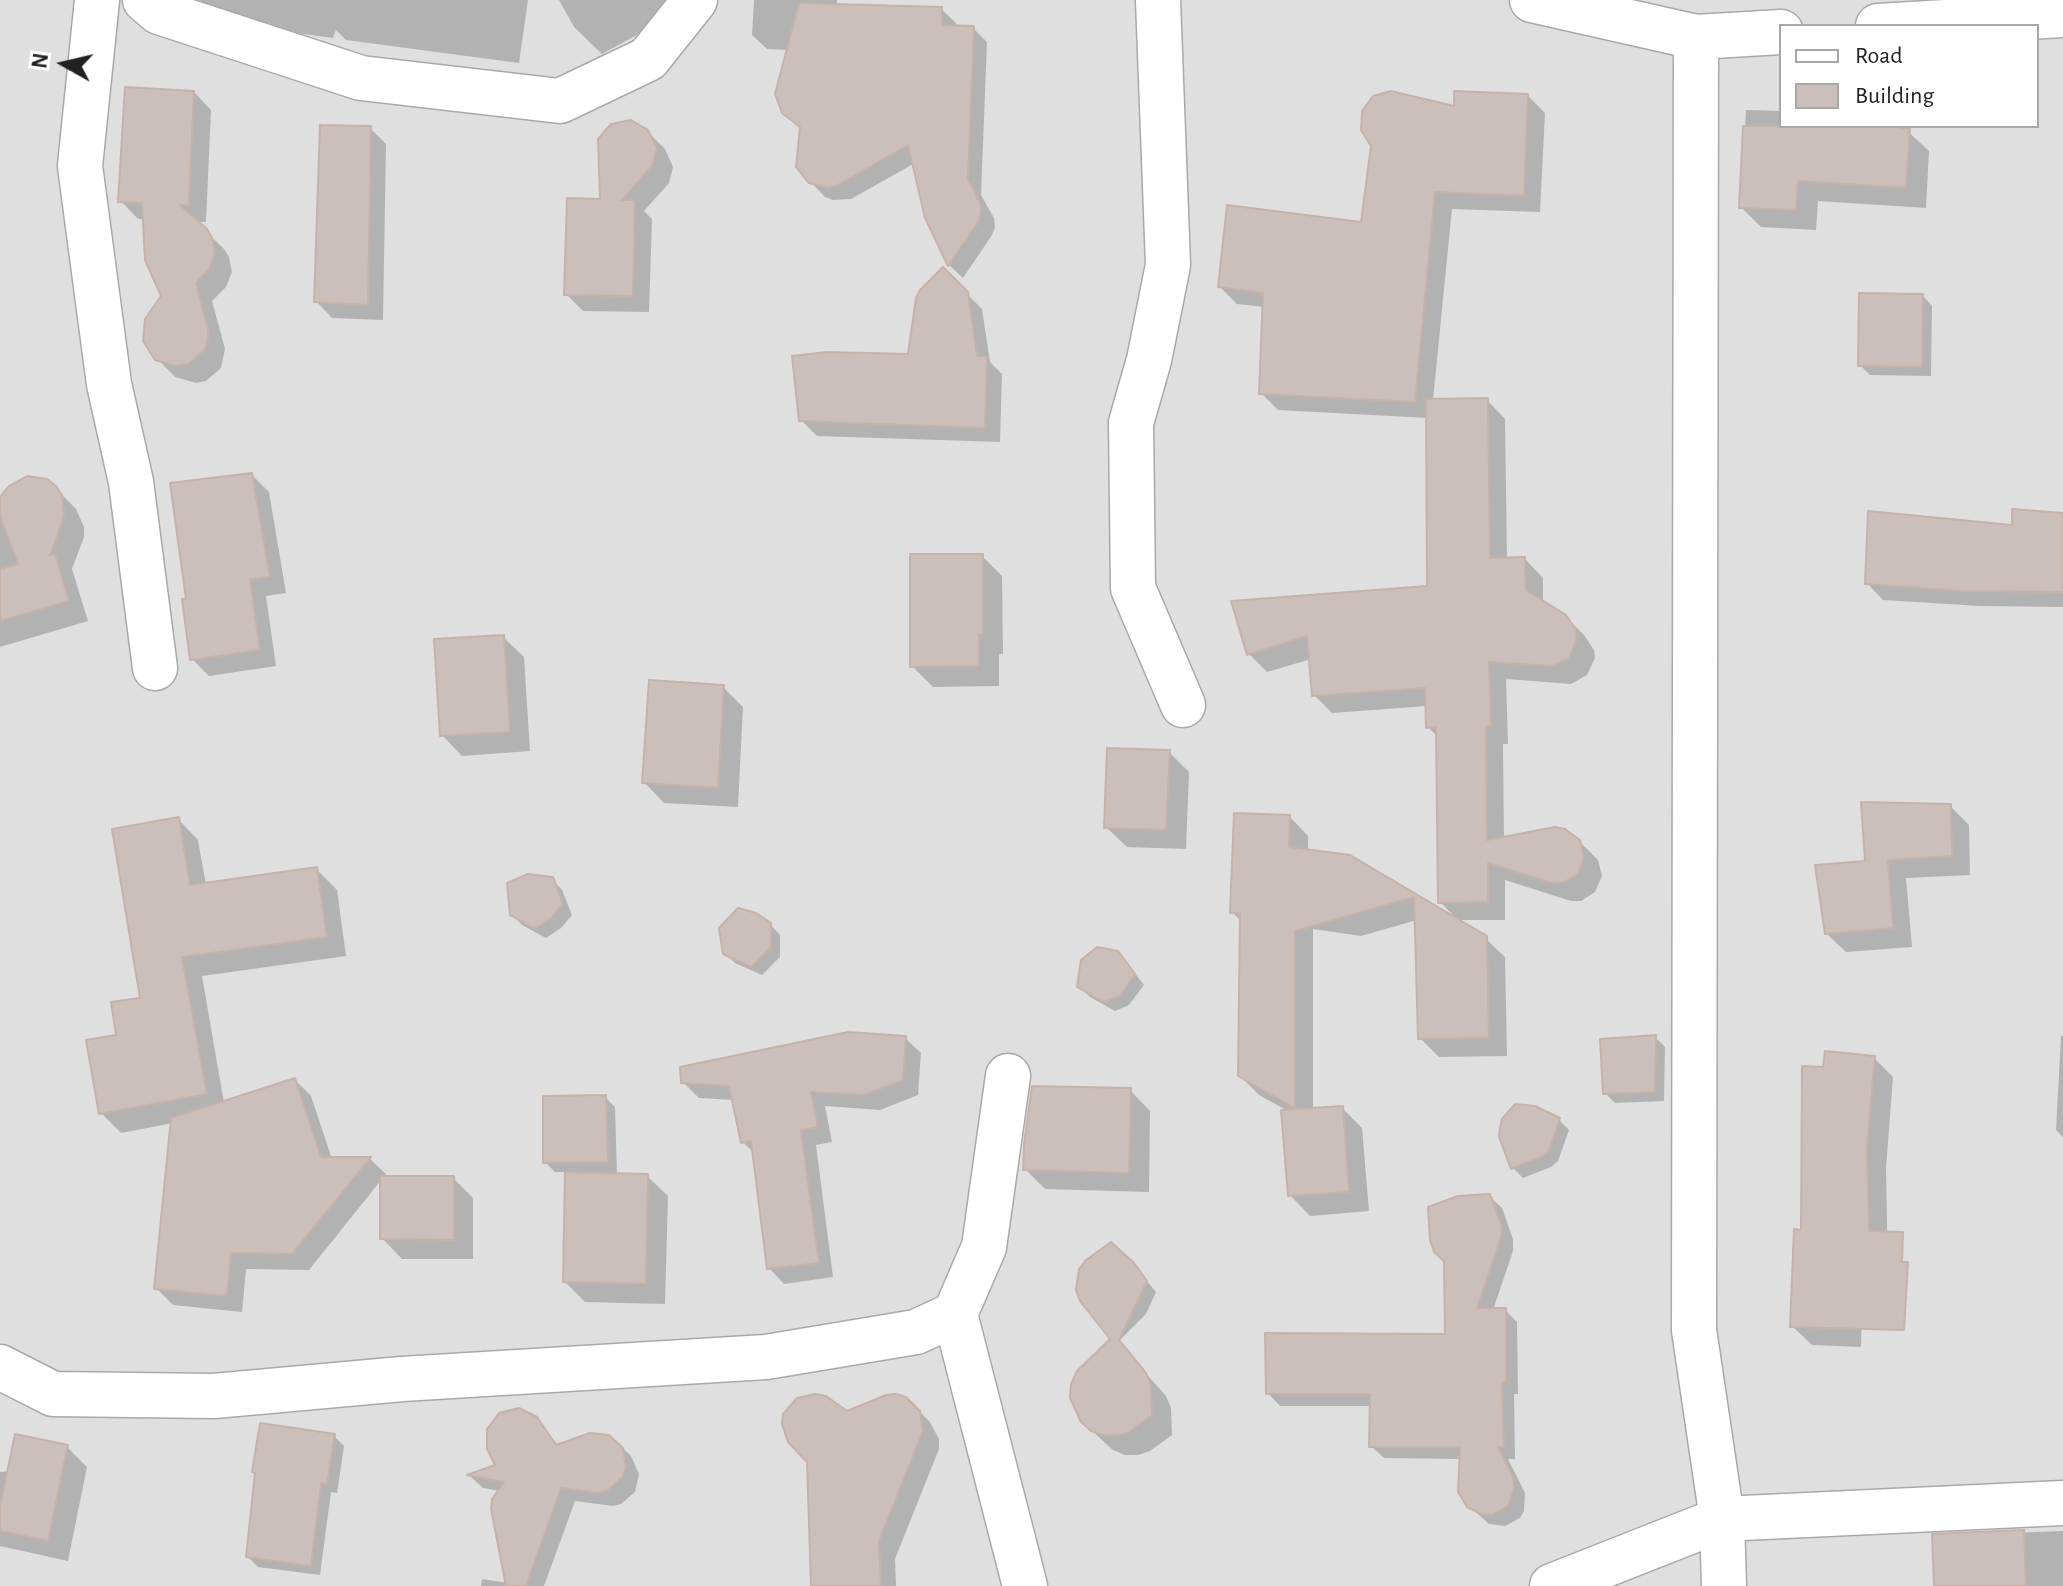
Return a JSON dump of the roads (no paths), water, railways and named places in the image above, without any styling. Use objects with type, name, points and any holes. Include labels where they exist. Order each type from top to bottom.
[{"type":"street","points":[[97,0],[80,166],[109,384],[131,482],[155,668]]},
{"type":"street","points":[[145,0],[159,12],[361,78],[560,101],[648,59],[695,0]]},
{"type":"street","points":[[1158,0],[1168,265],[1149,360],[1131,423],[1133,588],[1183,705]]},
{"type":"street","points":[[1532,0],[1696,37],[1779,32]]},
{"type":"street","points":[[1912,24],[2063,15]]},
{"type":"street","points":[[1696,37],[1694,1330],[1722,1519],[1724,1586]]},
{"type":"street","points":[[1008,1076],[984,1247],[955,1314],[1025,1586]]},
{"type":"street","points":[[0,1367],[53,1394],[214,1396],[402,1379],[766,1357],[916,1332],[955,1314]]},
{"type":"street","points":[[1552,1586],[1722,1519],[2063,1503]]}]
